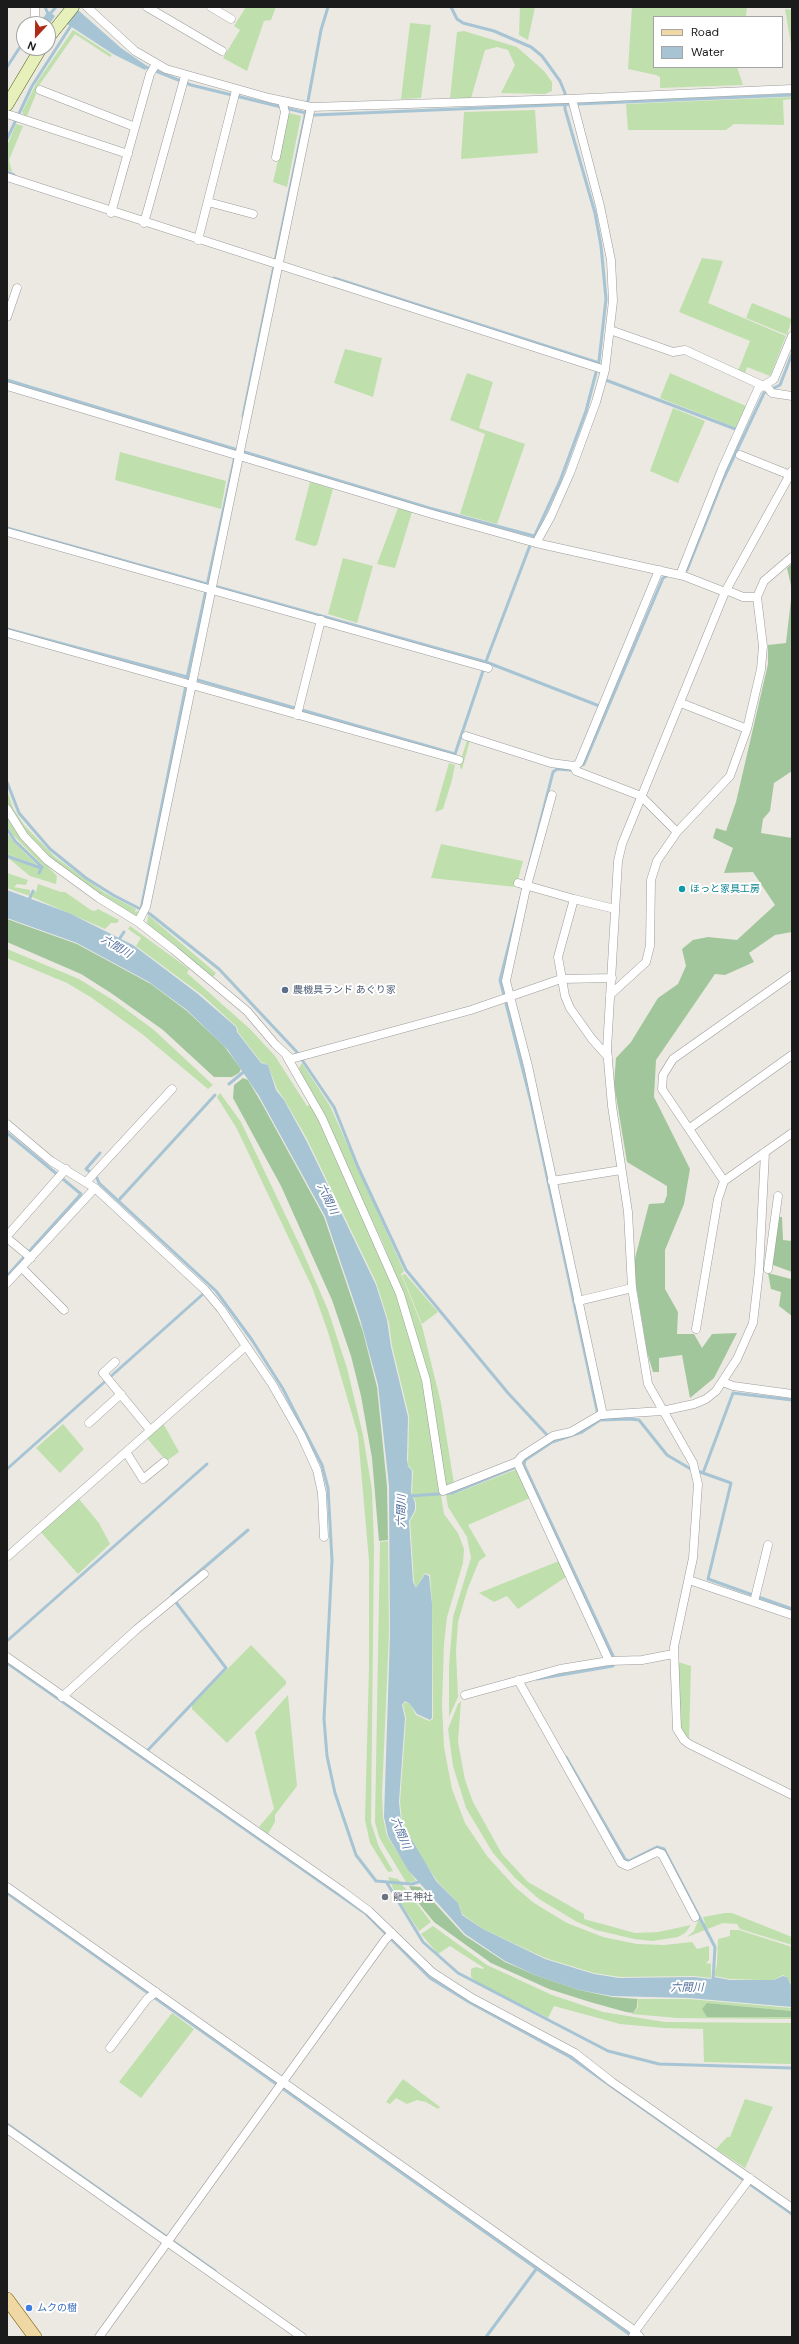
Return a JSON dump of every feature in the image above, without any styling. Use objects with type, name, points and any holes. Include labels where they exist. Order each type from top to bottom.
[{"type":"main road","points":[[56,28],[73,7]]},
{"type":"main road","points":[[7,105],[36,56]]},
{"type":"main road","points":[[7,2299],[35,2337]]},
{"type":"street","points":[[87,7],[154,69],[183,80],[310,112],[569,101],[792,89]]},
{"type":"street","points":[[147,7],[222,51]]},
{"type":"street","points":[[211,7],[231,19]]},
{"type":"street","points":[[112,209],[135,127],[154,69]]},
{"type":"street","points":[[145,220],[183,80]]},
{"type":"street","points":[[40,90],[135,127]]},
{"type":"street","points":[[199,237],[235,94]]},
{"type":"street","points":[[533,542],[551,516],[570,473],[601,373],[610,330],[613,301],[611,260],[600,206],[569,101]]},
{"type":"street","points":[[276,157],[283,106]]},
{"type":"street","points":[[138,922],[145,911],[190,681],[310,112]]},
{"type":"street","points":[[11,115],[128,154]]},
{"type":"street","points":[[7,177],[199,237],[601,373]]},
{"type":"street","points":[[208,202],[253,214]]},
{"type":"street","points":[[7,317],[17,288]]},
{"type":"street","points":[[610,330],[673,352],[686,350],[768,389],[792,396]]},
{"type":"street","points":[[768,389],[774,379],[792,336]]},
{"type":"street","points":[[7,386],[238,453],[533,542],[680,575],[743,597],[757,597]]},
{"type":"street","points":[[680,575],[739,431],[758,389],[768,389]]},
{"type":"street","points":[[740,455],[791,473],[726,591],[622,844],[618,861],[608,1057],[621,1170],[628,1212],[632,1288],[648,1384],[693,1463],[696,1476],[697,1506],[689,1580],[673,1654],[677,1729],[684,1740],[792,1795]]},
{"type":"street","points":[[7,532],[210,586],[321,620],[485,667]]},
{"type":"street","points":[[610,995],[646,962],[650,946],[652,871],[657,861],[677,832],[707,800],[725,784],[730,776],[748,729],[763,658],[757,597],[764,581],[792,558]]},
{"type":"street","points":[[575,768],[579,763],[659,570]]},
{"type":"street","points":[[298,712],[321,620]]},
{"type":"street","points":[[7,634],[190,681],[458,760]]},
{"type":"street","points":[[681,703],[748,729]]},
{"type":"street","points":[[466,736],[551,764],[575,768],[641,796],[677,832]]},
{"type":"street","points":[[552,795],[523,884],[506,973],[505,999],[524,1052],[530,1099],[552,1181],[578,1301],[600,1416]]},
{"type":"street","points":[[7,809],[24,836],[47,860],[99,898],[138,922],[238,1002],[287,1057],[322,1118],[400,1294],[426,1380],[443,1491],[518,1464],[522,1456],[553,1436],[571,1432],[600,1416],[662,1411],[706,1399],[723,1382],[748,1336],[756,1308],[765,1152]]},
{"type":"street","points":[[523,884],[615,910]]},
{"type":"street","points":[[574,899],[559,952],[561,979],[570,1008],[592,1039],[608,1057]]},
{"type":"street","points":[[724,1181],[690,1128],[662,1089],[663,1075],[673,1058],[792,975]]},
{"type":"street","points":[[287,1057],[295,1059],[304,1055],[505,999],[561,979],[612,978]]},
{"type":"street","points":[[690,1128],[792,1055]]},
{"type":"street","points":[[87,1181],[172,1089]]},
{"type":"street","points":[[7,1124],[64,1171],[87,1181],[204,1290],[221,1309],[272,1384],[301,1435],[317,1470],[322,1493],[324,1537]]},
{"type":"street","points":[[696,1329],[718,1199],[724,1181],[792,1133]]},
{"type":"street","points":[[552,1181],[621,1170]]},
{"type":"street","points":[[28,1256],[7,1237],[64,1171]]},
{"type":"street","points":[[7,1284],[22,1268],[28,1256],[95,1188]]},
{"type":"street","points":[[768,1269],[778,1196]]},
{"type":"street","points":[[22,1268],[64,1310]]},
{"type":"street","points":[[578,1301],[632,1288]]},
{"type":"street","points":[[7,1557],[246,1346]]},
{"type":"street","points":[[115,1362],[103,1373],[150,1430]]},
{"type":"street","points":[[723,1382],[733,1386],[792,1394]]},
{"type":"street","points":[[89,1423],[121,1394]]},
{"type":"street","points":[[126,1452],[143,1480],[164,1462]]},
{"type":"street","points":[[518,1464],[612,1662]]},
{"type":"street","points":[[755,1598],[768,1545]]},
{"type":"street","points":[[62,1697],[172,1599],[204,1574]]},
{"type":"street","points":[[689,1580],[755,1598],[792,1615]]},
{"type":"street","points":[[465,1696],[518,1680],[560,1670],[612,1662],[642,1660],[673,1654]]},
{"type":"street","points":[[7,1658],[277,1844],[369,1911],[389,1936],[450,1985],[563,2045],[748,2181],[792,2208]]},
{"type":"street","points":[[518,1680],[621,1863],[628,1866],[657,1852],[662,1854],[695,1917]]},
{"type":"street","points":[[7,1888],[280,2085],[636,2336],[748,2181]]},
{"type":"street","points":[[99,2337],[389,1936]]},
{"type":"street","points":[[110,2048],[153,1994]]},
{"type":"street","points":[[7,2129],[170,2240],[302,2337]]},
{"type":"green space","points":[[246,7],[276,7],[271,20],[264,21],[247,71],[223,58],[240,30],[234,26]]},
{"type":"green space","points":[[520,7],[535,7],[528,40],[519,35]]},
{"type":"green space","points":[[632,7],[747,7],[746,16],[653,16],[653,68],[737,68],[743,85],[660,88],[660,77],[628,69]]},
{"type":"green space","points":[[785,9],[792,10],[792,50]]},
{"type":"green space","points":[[410,23],[431,25],[421,98],[401,99]]},
{"type":"green space","points":[[73,30],[112,55],[110,57],[75,34],[40,84],[27,116],[24,115],[22,112],[37,82]]},
{"type":"green space","points":[[464,31],[517,47],[544,71],[552,82],[552,91],[545,94],[501,93],[515,65],[508,50],[497,47],[485,50],[471,98],[450,98],[457,32]]},
{"type":"green space","points":[[792,97],[792,99],[783,100],[784,125],[734,124],[726,130],[628,130],[626,104]]},
{"type":"green space","points":[[535,110],[538,153],[461,159],[464,112]]},
{"type":"green space","points":[[289,113],[301,116],[287,187],[273,182]]},
{"type":"green space","points":[[16,124],[23,126],[9,160],[12,172],[7,170],[7,146]]},
{"type":"green space","points":[[702,258],[723,261],[708,303],[786,336],[770,376],[747,367],[745,374],[738,371],[750,341],[679,312]]},
{"type":"green space","points":[[752,303],[792,319],[787,335],[746,318]]},
{"type":"green space","points":[[345,349],[382,358],[373,397],[334,383]]},
{"type":"green space","points":[[467,373],[493,382],[479,428],[525,444],[497,524],[460,514],[485,434],[450,420]]},
{"type":"green space","points":[[670,373],[746,406],[737,428],[660,398]]},
{"type":"green space","points":[[673,408],[705,421],[678,483],[650,471]]},
{"type":"green space","points":[[120,452],[226,481],[221,509],[115,480]]},
{"type":"green space","points":[[310,482],[333,489],[317,545],[314,546],[295,540]]},
{"type":"green space","points":[[398,508],[412,512],[395,568],[377,564]]},
{"type":"green space","points":[[343,558],[373,566],[357,623],[328,614]]},
{"type":"green space","points":[[792,564],[792,590],[787,568]]},
{"type":"green space","points":[[792,591],[792,771],[774,783],[770,811],[763,819],[761,833],[792,838],[792,932],[775,935],[749,953],[754,962],[725,975],[715,974],[656,1060],[654,1097],[690,1169],[684,1204],[665,1250],[665,1289],[678,1312],[677,1334],[694,1334],[702,1348],[712,1334],[737,1333],[714,1378],[690,1398],[682,1355],[659,1358],[659,1372],[653,1372],[647,1352],[633,1266],[649,1204],[664,1203],[667,1195],[667,1186],[627,1162],[614,1084],[616,1058],[631,1042],[658,998],[678,984],[686,966],[682,949],[693,940],[708,937],[737,940],[775,905],[753,872],[724,873],[733,848],[713,838],[716,828],[726,831],[736,802],[768,664],[768,645],[786,643]]},
{"type":"green space","points":[[467,740],[470,740],[462,769],[460,768],[460,763]]},
{"type":"green space","points":[[449,763],[455,765],[452,780],[443,809],[435,812]]},
{"type":"green space","points":[[7,790],[13,808],[24,825],[55,857],[105,893],[136,909],[135,912],[138,911],[141,913],[136,917],[102,897],[52,861],[25,834],[8,806]]},
{"type":"green space","points":[[7,816],[22,840],[57,876],[56,884],[30,876],[7,857],[40,869],[38,873],[40,874],[43,866],[12,834],[7,826]]},
{"type":"green space","points":[[7,833],[14,842],[37,865],[7,854]]},
{"type":"green space","points":[[441,844],[523,861],[516,887],[431,878]]},
{"type":"green space","points":[[7,873],[28,880],[26,885],[17,884],[14,887],[30,890],[30,896],[7,888]]},
{"type":"green space","points":[[38,884],[65,892],[91,910],[95,911],[98,909],[119,920],[117,923],[111,923],[105,929],[32,897],[34,891],[36,892]]},
{"type":"green space","points":[[148,915],[216,973],[213,977],[149,926],[147,924]]},
{"type":"green space","points":[[7,919],[77,944],[151,984],[187,1011],[224,1046],[241,1069],[239,1073],[232,1077],[214,1077],[163,1030],[111,993],[81,974],[7,942]]},
{"type":"green space","points":[[130,926],[189,969],[187,973],[250,1029],[275,1056],[307,1106],[311,1104],[400,1303],[423,1384],[444,1514],[458,1533],[464,1549],[463,1563],[447,1617],[444,1644],[442,1704],[444,1747],[452,1789],[465,1823],[487,1856],[515,1887],[534,1903],[567,1923],[603,1937],[637,1944],[664,1945],[692,1942],[697,1949],[709,1946],[709,1960],[706,1963],[711,1964],[711,1978],[694,1976],[620,1977],[594,1973],[545,1958],[483,1929],[462,1914],[458,1903],[437,1881],[423,1860],[402,1821],[400,1802],[406,1718],[403,1705],[405,1702],[410,1704],[416,1715],[429,1721],[433,1719],[432,1603],[430,1575],[425,1573],[416,1588],[414,1582],[410,1521],[416,1510],[416,1503],[412,1493],[413,1471],[408,1465],[409,1416],[392,1346],[389,1323],[376,1282],[307,1139],[277,1089],[268,1065],[261,1062],[238,1032],[237,1027],[202,995],[136,946],[141,938],[128,929]]},
{"type":"green space","points":[[7,949],[79,979],[116,1002],[154,1030],[213,1085],[208,1089],[142,1034],[92,998],[67,983],[7,958]]},
{"type":"green space","points":[[302,1063],[330,1106],[404,1271],[401,1274],[422,1326],[441,1403],[454,1484],[446,1487],[405,1302],[383,1243],[300,1073],[299,1068]]},
{"type":"green space","points":[[243,1078],[248,1080],[261,1102],[324,1217],[363,1332],[377,1387],[387,1486],[388,1540],[379,1541],[372,1458],[361,1396],[351,1356],[332,1300],[281,1186],[233,1098],[234,1085]]},
{"type":"green space","points":[[220,1093],[241,1122],[302,1250],[328,1310],[347,1368],[363,1435],[372,1490],[374,1546],[371,1823],[379,1847],[393,1871],[388,1872],[370,1843],[365,1820],[369,1667],[369,1561],[358,1435],[328,1332],[312,1287],[237,1129],[217,1097]]},
{"type":"green space","points":[[777,1217],[782,1217],[783,1240],[792,1241],[792,1272],[773,1265],[772,1263]]},
{"type":"green space","points":[[768,1273],[791,1279],[792,1316],[779,1306],[781,1292],[771,1289]]},
{"type":"green space","points":[[405,1274],[438,1312],[422,1324],[402,1275]]},
{"type":"green space","points":[[163,1423],[179,1452],[168,1460],[162,1456],[146,1437]]},
{"type":"green space","points":[[63,1424],[84,1449],[60,1473],[36,1448]]},
{"type":"green space","points":[[517,1469],[530,1498],[468,1525],[486,1556],[479,1561],[468,1588],[458,1622],[456,1651],[458,1697],[449,1717],[449,1665],[453,1617],[471,1558],[467,1537],[448,1507],[446,1495],[457,1493]]},
{"type":"green space","points":[[79,1499],[99,1523],[110,1544],[78,1574],[40,1531]]},
{"type":"green space","points":[[388,1541],[389,1634],[382,1794],[383,1817],[387,1836],[416,1881],[410,1882],[406,1882],[379,1837],[375,1822],[380,1542]]},
{"type":"green space","points":[[559,1561],[566,1577],[518,1609],[507,1596],[494,1602],[479,1593]]},
{"type":"green space","points":[[251,1645],[286,1681],[286,1684],[227,1743],[192,1709],[192,1705]]},
{"type":"green space","points":[[678,1662],[691,1666],[689,1740],[681,1730]]},
{"type":"green space","points":[[288,1695],[297,1786],[275,1815],[275,1822],[268,1834],[259,1827],[274,1809],[255,1732]]},
{"type":"green space","points":[[461,1701],[458,1742],[465,1780],[473,1802],[502,1854],[528,1882],[584,1914],[584,1919],[635,1933],[658,1932],[691,1925],[685,1933],[678,1937],[652,1941],[634,1939],[596,1930],[577,1922],[539,1899],[515,1878],[493,1853],[466,1808],[453,1766],[448,1729],[458,1704]]},
{"type":"green space","points":[[388,1877],[398,1879],[431,1922],[419,1931],[397,1897]]},
{"type":"green space","points":[[409,1886],[420,1887],[464,1935],[505,1962],[535,1975],[579,1990],[612,1997],[637,1999],[637,2007],[633,2013],[590,2002],[549,1989],[491,1963],[434,1922],[420,1905]]},
{"type":"green space","points":[[732,1913],[792,1937],[792,1945],[740,1929],[737,1924],[723,1923],[687,1937],[694,1931],[699,1918],[702,1924],[705,1923],[703,1917]]},
{"type":"green space","points":[[433,1926],[487,1965],[552,1995],[603,2012],[665,2022],[792,2023],[791,2064],[704,2062],[703,2029],[664,2028],[620,2024],[554,2006],[548,2018],[478,1983],[471,1977],[471,1969],[476,1967],[484,1968],[450,1946],[438,1954],[421,1934]]},
{"type":"green space","points":[[730,1930],[739,1930],[792,1947],[792,1986],[787,1977],[783,1975],[774,1980],[730,1979],[714,1976],[717,1964],[718,1939],[730,1936]]},
{"type":"green space","points":[[637,1999],[689,1999],[792,2008],[792,2011],[707,2003],[707,2017],[768,2016],[792,2017],[792,2019],[677,2018],[632,2014],[638,2007]]},
{"type":"green space","points":[[707,2003],[792,2011],[792,2017],[707,2017],[702,2009]]},
{"type":"green space","points":[[172,2013],[194,2029],[141,2098],[119,2082]]},
{"type":"green space","points":[[403,2079],[440,2107],[438,2109],[426,2102],[417,2100],[407,2104],[396,2098],[390,2104],[386,2102]]},
{"type":"green space","points":[[745,2099],[773,2107],[745,2168],[716,2149],[727,2137],[730,2137]]},
{"type":"water","points":[[78,10],[121,48],[147,66],[145,70],[113,54],[67,24]]},
{"type":"water","points":[[48,11],[55,16],[45,16]]},
{"type":"water","name":"六間川","points":[[7,890],[69,913],[133,945],[198,994],[236,1027],[237,1032],[261,1063],[268,1065],[276,1090],[284,1100],[307,1142],[376,1285],[387,1320],[391,1347],[408,1417],[407,1459],[408,1466],[412,1471],[411,1492],[415,1503],[415,1510],[409,1521],[413,1582],[416,1588],[425,1574],[429,1576],[432,1604],[432,1718],[430,1720],[417,1714],[410,1704],[405,1701],[402,1705],[405,1718],[399,1802],[401,1821],[436,1881],[458,1903],[462,1915],[483,1929],[545,1959],[594,1974],[619,1978],[694,1977],[711,1979],[714,1977],[730,1980],[774,1980],[783,1976],[787,1977],[792,1987],[792,2007],[689,1998],[612,1996],[579,1990],[535,1975],[505,1961],[465,1934],[408,1870],[388,1836],[384,1817],[390,1635],[389,1486],[378,1385],[360,1319],[325,1216],[259,1096],[228,1050],[187,1010],[149,982],[77,943],[7,918]]},
{"type":"waterway","points":[[45,7],[49,16]]},
{"type":"waterway","points":[[49,15],[56,7]]},
{"type":"waterway","points":[[308,101],[321,30],[328,7]]},
{"type":"waterway","points":[[7,629],[187,677],[455,754],[488,656],[529,548],[560,481],[586,411],[599,361],[606,299],[601,246],[595,213],[565,109],[565,93],[560,81],[542,56],[531,47],[494,31],[463,23],[457,19],[451,7]]},
{"type":"waterway","points":[[7,139],[32,86],[72,24]]},
{"type":"waterway","points":[[7,67],[16,53]]},
{"type":"waterway","points":[[143,66],[191,85],[314,115],[792,95]]},
{"type":"waterway","points":[[243,416],[306,111]]},
{"type":"waterway","points":[[7,172],[14,175]]},
{"type":"waterway","points":[[334,278],[599,363]]},
{"type":"waterway","points":[[687,570],[722,482],[764,393],[780,385],[792,354]]},
{"type":"waterway","points":[[603,379],[738,430]]},
{"type":"waterway","points":[[7,380],[429,508],[534,536]]},
{"type":"waterway","points":[[187,678],[235,456]]},
{"type":"waterway","points":[[7,528],[486,662],[602,707]]},
{"type":"waterway","points":[[598,1415],[531,1102],[500,980],[553,772],[557,769],[570,770],[584,764],[663,578],[667,576]]},
{"type":"waterway","points":[[141,909],[186,685]]},
{"type":"waterway","points":[[7,782],[19,813],[50,849],[86,878],[113,895],[150,914],[219,969],[296,1051],[334,1107],[358,1167],[406,1270],[508,1393],[548,1436]]},
{"type":"waterway","points":[[7,829],[15,841],[42,867],[39,873]]},
{"type":"waterway","points":[[7,856],[41,868]]},
{"type":"waterway","points":[[29,900],[33,891]]},
{"type":"waterway","name":"六間川","points":[[118,941],[124,932]]},
{"type":"waterway","points":[[229,1084],[246,1070]]},
{"type":"waterway","points":[[118,1201],[215,1095]]},
{"type":"waterway","points":[[7,1133],[81,1194],[7,1276]]},
{"type":"waterway","points":[[90,1172],[86,1169],[100,1153]]},
{"type":"waterway","points":[[97,1178],[99,1183],[216,1291],[252,1340],[283,1389],[322,1465],[328,1488],[332,1560],[324,1719],[327,1756],[335,1793],[356,1855],[376,1881],[412,1884],[422,1881]]},
{"type":"waterway","points":[[7,1469],[202,1295]]},
{"type":"waterway","points":[[537,1679],[613,1666],[613,1656],[524,1465],[525,1460],[552,1442],[582,1432],[600,1420],[629,1419],[639,1420],[667,1455],[689,1468],[703,1473],[733,1393],[792,1400]]},
{"type":"waterway","points":[[7,1641],[207,1464]]},
{"type":"waterway","name":"六間川","points":[[409,1496],[452,1493],[518,1466]]},
{"type":"waterway","points":[[703,1473],[731,1483],[708,1579],[792,1609]]},
{"type":"waterway","points":[[147,1751],[226,1668],[172,1595],[248,1530]]},
{"type":"waterway","points":[[7,1663],[365,1913],[430,1978],[469,2002],[570,2057],[792,2214]]},
{"type":"waterway","points":[[566,1757],[625,1859],[629,1861],[657,1847],[664,1849],[715,1947],[713,1980]]},
{"type":"waterway","points":[[387,1883],[423,1942],[458,1973],[608,2051],[659,2064],[792,2068]]},
{"type":"waterway","points":[[7,1893],[629,2334]]},
{"type":"waterway","points":[[7,2124],[215,2271]]},
{"type":"waterway","points":[[486,2337],[537,2268]]},
{"type":"place","name":"ほっと家具工房","points":[[682,889]]},
{"type":"place","name":"農機具ランド あぐり家","points":[[285,990]]},
{"type":"place","name":"龍王神社","points":[[385,1897]]},
{"type":"place","name":"ムクの樹","points":[[29,2308]]}]
